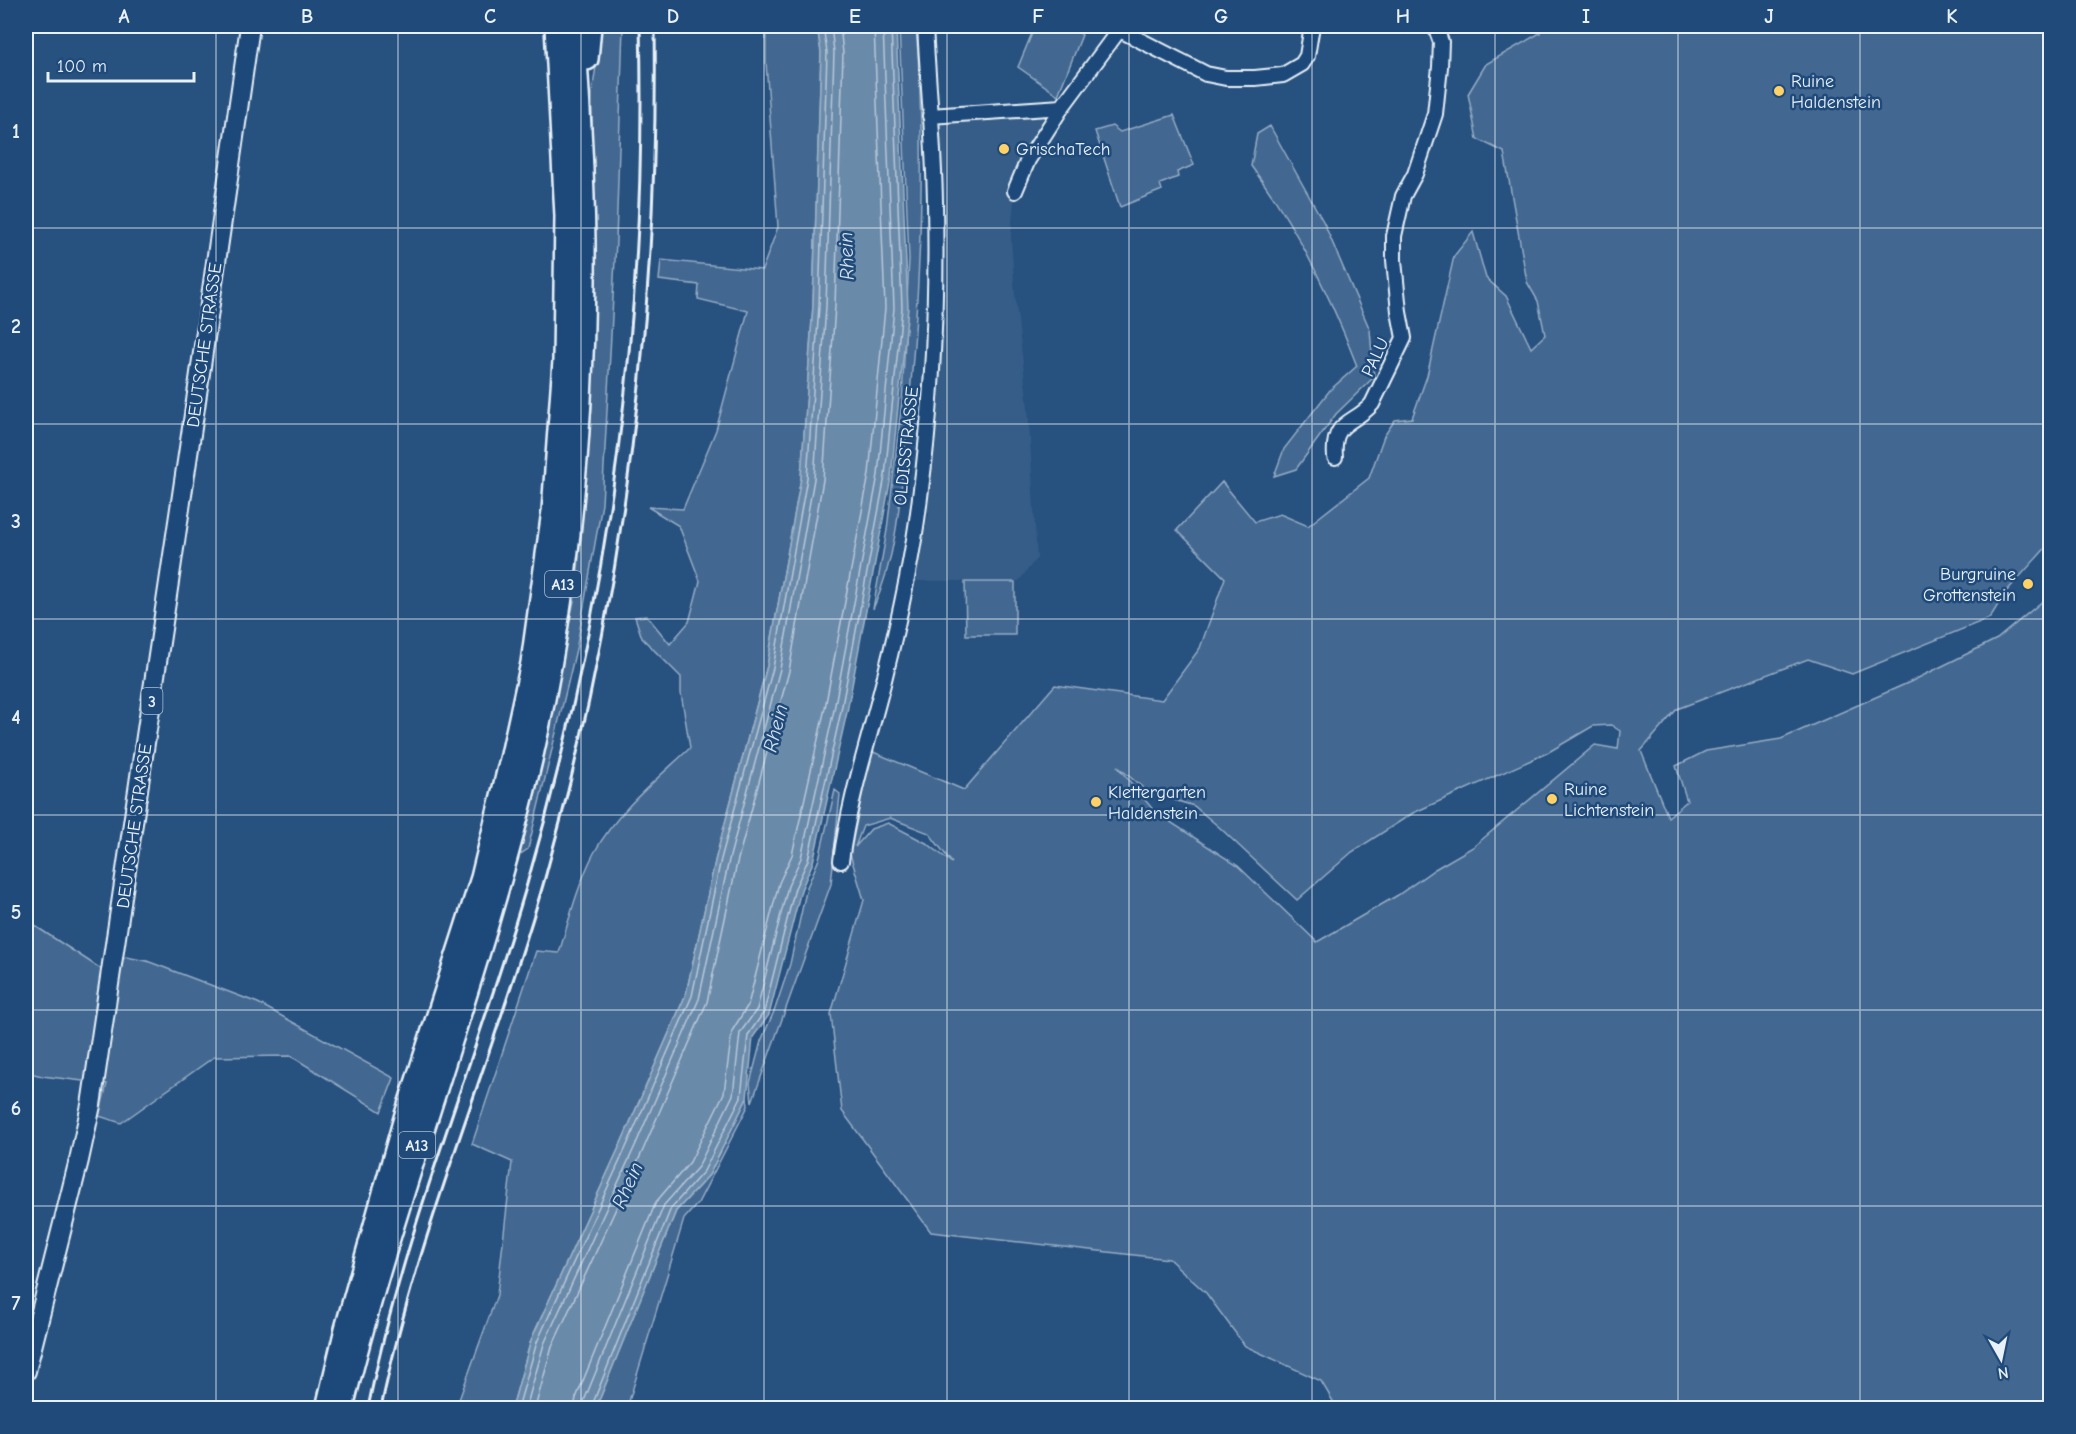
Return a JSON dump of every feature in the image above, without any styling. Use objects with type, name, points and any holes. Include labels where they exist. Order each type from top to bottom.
[{"type":"highway","name":"A13","points":[[545,26],[554,138],[566,216]]},
{"type":"highway","name":"A13","points":[[327,1408],[346,1329],[402,1129],[482,878],[525,699],[540,616],[554,511],[564,361],[566,216],[556,26]]},
{"type":"highway","name":"A13","points":[[342,1408],[383,1254],[498,884],[531,760],[565,572],[579,434],[584,278],[574,26]]},
{"type":"highway","name":"A13","points":[[582,185],[588,129],[586,63],[590,26]]},
{"type":"main road","name":"DEUTSCHE STRASSE","points":[[26,1371],[80,1160],[91,1105],[250,26]]},
{"type":"street","name":"OLDISSTRASSE","points":[[841,861],[846,823],[884,681],[904,595],[920,498],[930,398],[935,284],[935,204],[925,26]]},
{"type":"street","points":[[1015,191],[1028,160],[1062,107],[1121,28],[1206,74],[1226,78],[1255,78],[1283,75],[1302,64],[1307,56],[1312,26]]},
{"type":"street","name":"PALU","points":[[1335,457],[1334,447],[1338,433],[1347,422],[1364,412],[1372,404],[1404,338],[1393,255],[1402,196],[1415,174],[1435,114],[1441,42],[1435,26]]},
{"type":"street","points":[[930,116],[1062,107]]},
{"type":"shaded area","points":[[602,26],[623,26],[616,241],[602,504],[577,645],[528,849],[519,855],[576,592],[592,407],[592,93]]},
{"type":"shaded area","points":[[766,26],[817,26],[821,52],[813,305],[801,478],[767,666],[716,857],[686,994],[531,1340],[512,1408],[456,1408],[497,1295],[512,1162],[472,1144],[536,951],[559,953],[583,877],[603,838],[638,797],[690,748],[681,693],[681,677],[642,638],[635,617],[647,616],[670,644],[689,622],[700,581],[679,526],[648,507],[683,509],[716,430],[748,311],[698,299],[699,285],[659,280],[661,260],[762,270],[778,227],[766,63]]},
{"type":"shaded area","points":[[899,26],[916,26],[921,126],[918,276],[912,376],[894,542],[882,587],[873,609],[887,530],[902,400],[909,259]]},
{"type":"shaded area","points":[[1035,26],[1069,26],[1082,35],[1058,95],[1018,67]]},
{"type":"shaded area","points":[[1541,26],[2050,26],[2050,543],[2005,593],[1990,618],[1852,674],[1808,659],[1677,709],[1641,751],[1668,817],[1687,801],[1676,766],[1706,751],[1781,739],[1910,682],[1997,639],[2050,595],[2050,1408],[1337,1408],[1321,1381],[1245,1346],[1206,1293],[1169,1259],[931,1232],[842,1111],[831,1014],[864,900],[850,854],[871,751],[964,790],[1055,685],[1162,700],[1200,648],[1225,578],[1177,530],[1222,482],[1255,522],[1280,514],[1308,526],[1369,478],[1384,436],[1395,420],[1412,418],[1427,376],[1454,256],[1473,232],[1486,278],[1506,296],[1531,348],[1545,335],[1538,301],[1527,282],[1504,152],[1477,139],[1468,94],[1486,64],[1540,33]],"holes":[[[1611,725],[1620,731],[1618,749],[1595,745],[1473,847],[1435,869],[1398,895],[1317,942],[1238,866],[1155,812],[1117,766],[1148,792],[1194,806],[1297,900],[1352,852],[1413,813],[1547,753],[1593,726]],[[890,818],[929,833],[952,863],[928,844],[888,823],[871,829],[855,847],[863,826]]]},
{"type":"shaded area","points":[[1037,111],[1047,126],[1015,191],[1011,236],[1028,406],[1037,558],[1019,581],[912,581],[929,514],[923,499],[936,121]]},
{"type":"shaded area","points":[[1174,115],[1194,165],[1177,172],[1178,177],[1160,184],[1162,190],[1120,207],[1095,131],[1112,126],[1120,132]]},
{"type":"shaded area","points":[[1270,126],[1324,223],[1370,330],[1374,377],[1336,414],[1296,469],[1274,476],[1284,449],[1330,390],[1357,366],[1336,313],[1298,237],[1251,166],[1257,134]]},
{"type":"shaded area","points":[[965,582],[1015,582],[1015,635],[966,635]]},
{"type":"shaded area","points":[[835,790],[840,794],[831,884],[752,1102],[750,1083],[761,1041],[775,1009],[790,964],[807,887],[819,859]]},
{"type":"shaded area","points":[[26,920],[104,971],[126,957],[147,961],[258,1003],[394,1078],[381,1112],[291,1056],[214,1057],[121,1123],[99,1116],[107,1084],[26,1072]]},
{"type":"shaded area","points":[[747,1098],[748,1106],[698,1203],[684,1219],[627,1408],[596,1408],[676,1211],[709,1175]]},
{"type":"water","name":"Rhein","points":[[817,26],[896,26],[908,308],[891,477],[847,712],[813,862],[801,890],[769,1015],[753,1037],[747,1098],[709,1175],[676,1211],[596,1408],[512,1408],[531,1340],[686,994],[716,857],[767,666],[801,478],[813,305],[821,52]]},
{"type":"railway","points":[[368,1408],[401,1275],[527,884],[580,673],[617,459],[629,351],[637,243],[641,134],[640,26]]},
{"type":"railway","points":[[381,1408],[415,1274],[545,878],[596,668],[631,456],[643,349],[655,134],[655,26]]},
{"type":"place","name":"Ruine Haldenstein","points":[[1779,91]]},
{"type":"place","name":"GrischaTech","points":[[1004,149]]},
{"type":"place","name":"Burgruine Grottenstein","points":[[2028,584]]},
{"type":"place","name":"Ruine Lichtenstein","points":[[1552,799]]},
{"type":"place","name":"Klettergarten Haldenstein","points":[[1096,802]]}]
